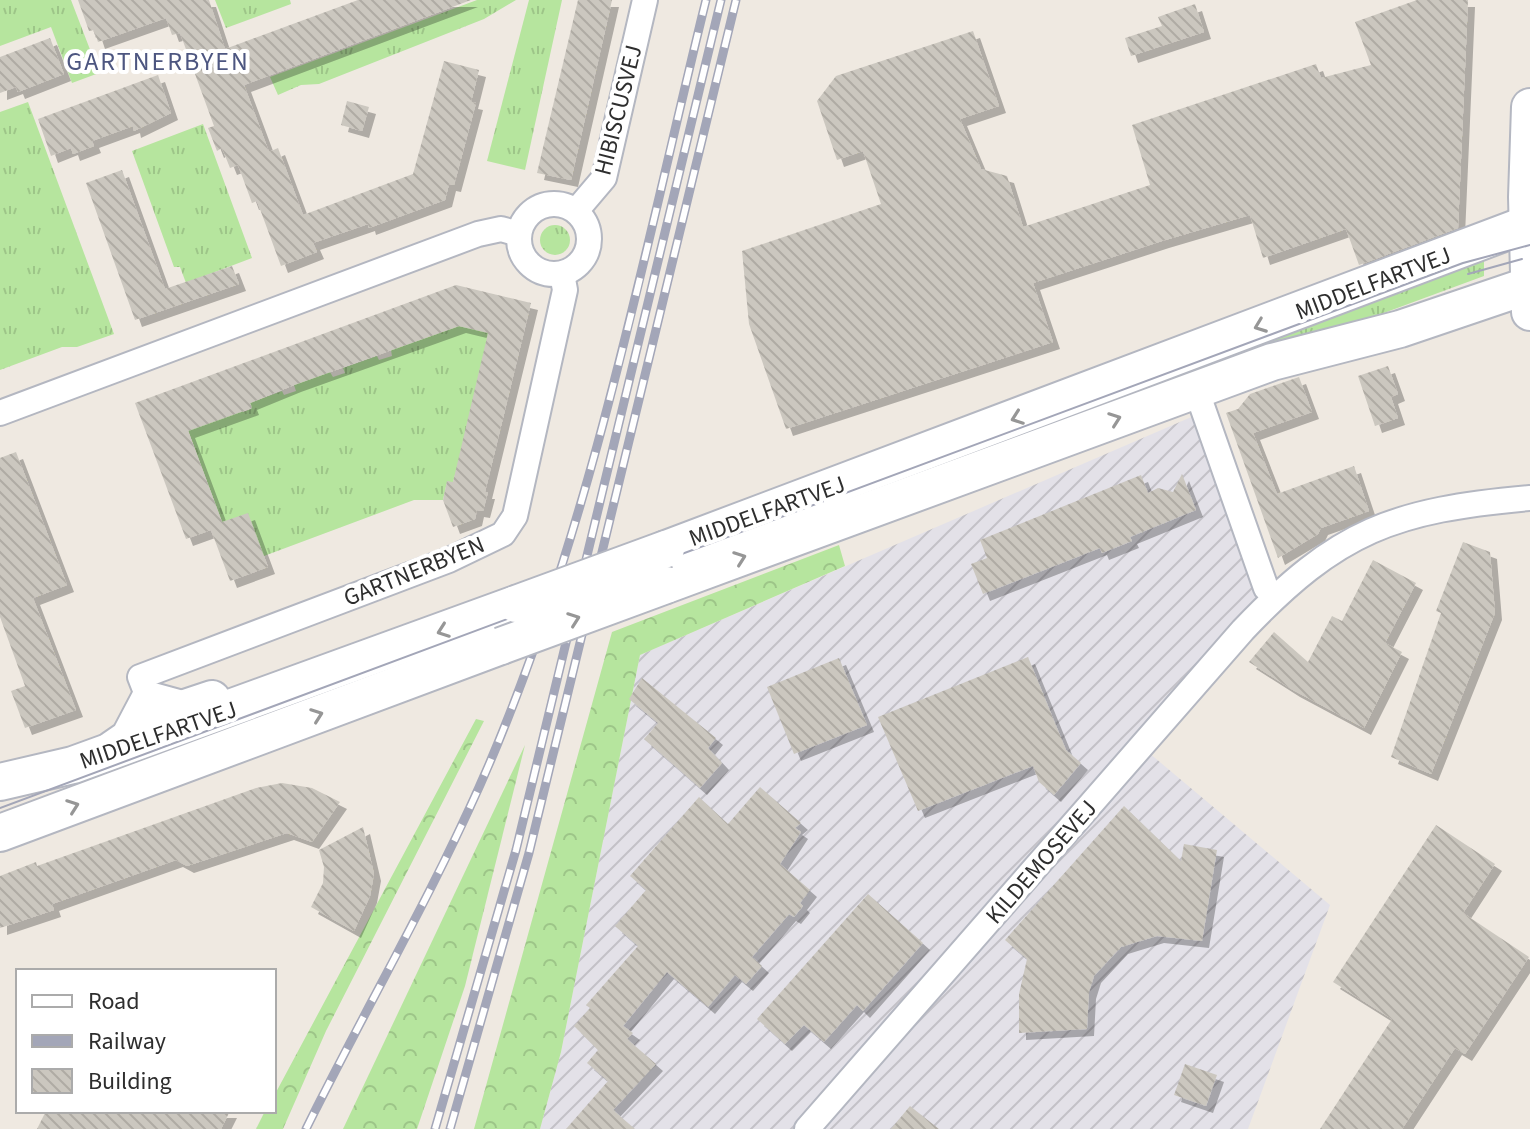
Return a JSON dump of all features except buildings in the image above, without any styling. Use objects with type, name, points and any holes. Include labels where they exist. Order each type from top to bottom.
[{"type":"street","name":"HIBISCUSVEJ","points":[[576,211],[604,178],[645,0]]},
{"type":"street","points":[[1530,107],[1530,312]]},
{"type":"street","points":[[558,204],[576,211],[587,225],[588,250],[573,269],[550,275],[528,264],[521,253],[519,234],[525,218],[546,205],[558,204]]},
{"type":"street","points":[[0,413],[478,234],[501,229],[519,234]]},
{"type":"street","name":"MIDDELFARTVEJ","points":[[0,782],[89,759],[361,661],[1490,238],[1529,263]]},
{"type":"street","name":"MIDDELFARTVEJ","points":[[0,833],[1196,389],[1272,362],[1400,329],[1529,263]]},
{"type":"street","name":"GARTNERBYEN","points":[[149,700],[140,677],[449,560],[503,534],[515,516],[565,290],[562,274]]},
{"type":"street","points":[[1196,389],[1263,579],[1275,596]]},
{"type":"street","name":"KILDEMOSEVEJ","points":[[807,1129],[1275,596],[1302,571],[1337,547],[1381,525],[1419,513],[1530,498]]},
{"type":"street","points":[[0,794],[89,759],[129,738],[149,700],[182,709],[257,685],[361,661]]},
{"type":"shaded area","points":[[1196,415],[1261,600],[1136,742],[1330,905],[1248,1129],[540,1129],[561,1052],[640,655]]},
{"type":"green space","points":[[0,0],[71,0],[99,73],[72,83],[51,27],[0,46]]},
{"type":"green space","points":[[215,0],[290,0],[291,4],[226,28]]},
{"type":"green space","points":[[477,0],[516,0],[484,19],[319,84],[301,85],[278,95],[270,77]]},
{"type":"green space","points":[[529,0],[562,0],[525,170],[487,161]]},
{"type":"green space","points":[[28,102],[114,334],[77,347],[62,347],[0,370],[0,112]]},
{"type":"green space","points":[[203,124],[252,258],[186,283],[180,267],[174,267],[132,151]]},
{"type":"green space","points":[[555,225],[566,229],[570,240],[566,251],[555,255],[544,251],[540,240],[544,229]]},
{"type":"green space","points":[[1484,251],[1484,276],[667,578],[667,555]]},
{"type":"green space","points":[[459,326],[496,334],[453,482],[447,482],[443,500],[414,500],[264,556],[222,522],[187,427],[240,407],[243,412],[251,409],[250,403],[282,391],[284,395],[296,391],[294,385],[330,372],[333,377],[345,373],[343,368],[377,356],[379,360],[392,356],[391,350]]},
{"type":"green space","points":[[839,545],[845,566],[640,655],[561,1052],[540,1129],[474,1129],[612,632]]},
{"type":"green space","points":[[476,719],[484,721],[326,1031],[283,1129],[256,1129],[264,1113],[276,1113],[276,1092]]},
{"type":"green space","points":[[525,745],[465,986],[417,1129],[343,1129]]},
{"type":"tram line","points":[[0,808],[1463,263],[1530,245]]},
{"type":"tram line","points":[[1468,274],[1522,259]]},
{"type":"railway","points":[[306,1129],[459,830],[504,728],[537,640],[567,550],[618,368],[706,0]]},
{"type":"railway","points":[[435,1129],[516,850],[721,0]]},
{"type":"railway","points":[[450,1129],[529,853],[736,0]]},
{"type":"district","name":"GARTNERBYEN","points":[[158,61]]}]
